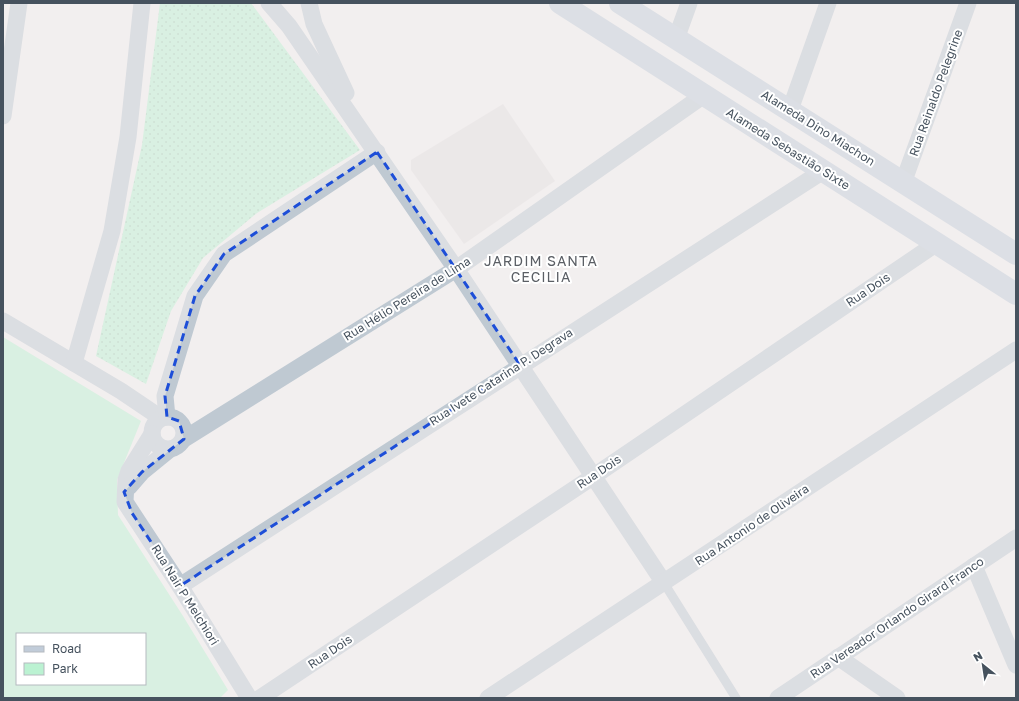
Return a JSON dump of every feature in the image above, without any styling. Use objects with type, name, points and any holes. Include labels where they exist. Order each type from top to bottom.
[{"type":"street","points":[[3,116],[19,3]]},
{"type":"street","points":[[74,364],[112,231],[128,136],[142,3]]},
{"type":"street","points":[[269,3],[289,26],[377,152],[456,268],[664,583]]},
{"type":"street","points":[[309,3],[314,24],[333,66],[377,152]]},
{"type":"street","name":"Alameda Sebastião Sixte","points":[[560,3],[704,96],[1015,291]]},
{"type":"street","name":"Alameda Dino Miachon","points":[[620,3],[1016,254]]},
{"type":"street","points":[[676,39],[689,3]]},
{"type":"street","points":[[790,110],[828,3]]},
{"type":"street","name":"Rua Reinaldo Pelegrine","points":[[903,182],[968,3]]},
{"type":"street","name":"Rua Hélio Pereira de Lima","points":[[184,439],[456,268],[704,96]]},
{"type":"street","points":[[169,450],[157,445],[158,424],[165,396],[195,296],[224,254],[377,152]]},
{"type":"street","name":"Rua Ivete Catarina P. Degrava","points":[[180,586],[520,365],[823,171]]},
{"type":"street","name":"Rua Dois","points":[[260,698],[594,476],[937,243]]},
{"type":"street","points":[[3,321],[121,391],[158,424]]},
{"type":"street","name":"Rua Antonio de Oliveira","points":[[488,698],[1016,350]]},
{"type":"street","points":[[174,417],[180,421],[185,432],[184,439],[180,444],[169,450],[142,472],[124,492],[129,471],[158,424],[174,417]]},
{"type":"street","name":"Rua Nair P Melchiori","points":[[124,492],[125,502],[180,586],[249,698]]},
{"type":"street","name":"Rua Vereador Orlando Girard Franco","points":[[778,698],[1016,538]]},
{"type":"street","points":[[974,566],[1016,665]]},
{"type":"street","points":[[838,657],[898,698]]},
{"type":"lane","points":[[664,583],[736,698]]},
{"type":"highlighted area","points":[[377,152],[520,365],[180,586],[132,513],[124,492],[142,472],[184,439],[179,421],[167,417],[165,396],[195,296],[224,254]]},
{"type":"shaded area","points":[[503,104],[555,181],[464,244],[411,170],[411,160]]},
{"type":"green space","points":[[160,3],[251,3],[360,150],[257,213],[203,258],[171,311],[146,384],[96,356],[142,145]]},
{"type":"green space","points":[[3,337],[141,421],[117,480],[118,515],[183,616],[228,690],[220,698],[3,698]]},
{"type":"district","name":"JARDIM SANTA CECILIA","points":[[541,270]]}]
